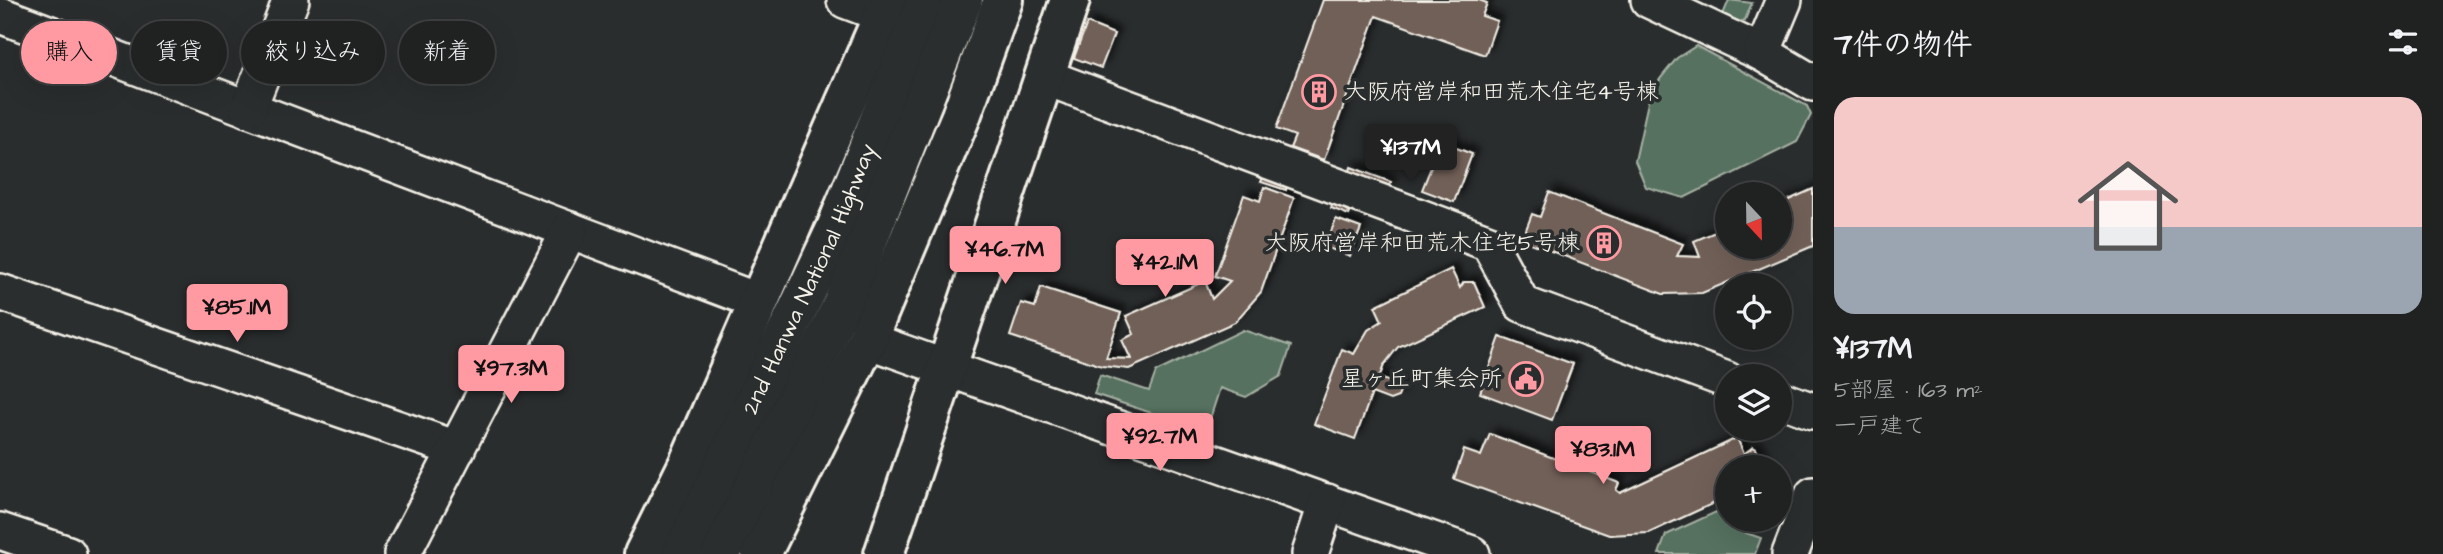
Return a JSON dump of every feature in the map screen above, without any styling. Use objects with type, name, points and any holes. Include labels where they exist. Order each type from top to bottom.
[{"type":"main road","name":"2nd Hanwa National Highway","points":[[682,554],[835,231],[927,0]]},
{"type":"main road","name":"2nd Hanwa National Highway","points":[[721,554],[843,303],[963,0]]},
{"type":"main road","points":[[761,554],[867,340],[961,116],[1003,0]]},
{"type":"main road","points":[[884,554],[1070,0]]},
{"type":"main road","points":[[644,554],[688,465],[888,8]]},
{"type":"street","points":[[248,109],[291,0]]},
{"type":"street","points":[[845,0],[888,8]]},
{"type":"street","points":[[1649,0],[1762,53],[1813,83]]},
{"type":"street","points":[[1762,53],[1784,0]]},
{"type":"street","points":[[0,15],[760,302]]},
{"type":"street","points":[[1045,77],[1489,243],[1522,304],[1715,376]]},
{"type":"street","points":[[402,554],[570,230]]},
{"type":"street","points":[[0,292],[457,449]]},
{"type":"street","points":[[867,340],[1472,554]]},
{"type":"street","points":[[1792,403],[1813,411]]},
{"type":"street","points":[[1310,554],[1327,502]]},
{"type":"street","points":[[1790,554],[1811,508]]},
{"type":"street","points":[[0,531],[68,554]]},
{"type":"green space","points":[[1729,0],[1752,3],[1745,20],[1737,23],[1722,17]]},
{"type":"green space","points":[[1696,46],[1807,106],[1811,115],[1797,142],[1684,198],[1646,187],[1635,161],[1648,102],[1660,79],[1677,58]]},
{"type":"green space","points":[[1243,330],[1291,346],[1281,376],[1246,397],[1220,388],[1206,431],[1094,394],[1100,375],[1149,391],[1156,372]]},
{"type":"green space","points":[[1715,513],[1715,532],[1746,532],[1761,538],[1755,554],[1659,554],[1666,535]]},
{"type":"building","name":"大阪府営岸和田荒木住宅4号棟","points":[[1323,0],[1479,0],[1487,3],[1482,16],[1497,21],[1485,55],[1376,16],[1324,160],[1290,148],[1295,136],[1276,129]]},
{"type":"building","points":[[1087,23],[1114,34],[1101,68],[1074,58]]},
{"type":"building","points":[[1441,142],[1472,154],[1454,202],[1422,190]]},
{"type":"building","points":[[1351,167],[1391,182],[1389,190],[1349,174]]},
{"type":"building","points":[[1264,175],[1288,183],[1286,190],[1261,182]]},
{"type":"building","points":[[1264,187],[1294,198],[1261,292],[1235,322],[1129,369],[1102,366],[1010,336],[1021,303],[1035,307],[1041,287],[1121,313],[1106,358],[1131,359],[1122,340],[1134,334],[1126,316],[1205,281],[1212,299],[1230,281],[1215,276],[1244,195],[1260,201]]},
{"type":"building","name":"大阪府営岸和田荒木住宅5号棟","points":[[1813,189],[1813,246],[1792,255],[1792,199]]},
{"type":"building","name":"大阪府営岸和田荒木住宅5号棟","points":[[1549,192],[1683,244],[1677,256],[1700,257],[1694,241],[1715,232],[1715,259],[1782,259],[1749,273],[1715,273],[1715,287],[1702,293],[1663,294],[1522,240],[1532,214],[1540,217]]},
{"type":"building","points":[[1333,202],[1352,209],[1349,215],[1331,208]]},
{"type":"building","points":[[1336,219],[1361,228],[1350,256],[1325,247]]},
{"type":"building","points":[[1451,269],[1460,288],[1464,282],[1474,282],[1485,307],[1398,347],[1384,365],[1379,378],[1397,384],[1400,392],[1398,397],[1390,400],[1372,393],[1355,439],[1314,424],[1342,349],[1354,354],[1368,330],[1382,321],[1375,306]]},
{"type":"building","name":"星ヶ丘町集会所","points":[[1500,337],[1573,364],[1552,420],[1480,393]]},
{"type":"building","points":[[1490,434],[1619,483],[1616,490],[1620,493],[1731,441],[1738,441],[1744,454],[1753,447],[1759,455],[1715,455],[1715,503],[1649,533],[1609,535],[1454,479],[1464,450],[1481,456]]},
{"type":"place","name":"大阪府営岸和田荒木住宅4号棟","points":[[1319,92]]},
{"type":"place","name":"大阪府営岸和田荒木住宅5号棟","points":[[1604,243]]},
{"type":"place","name":"星ヶ丘町集会所","points":[[1526,379]]}]
